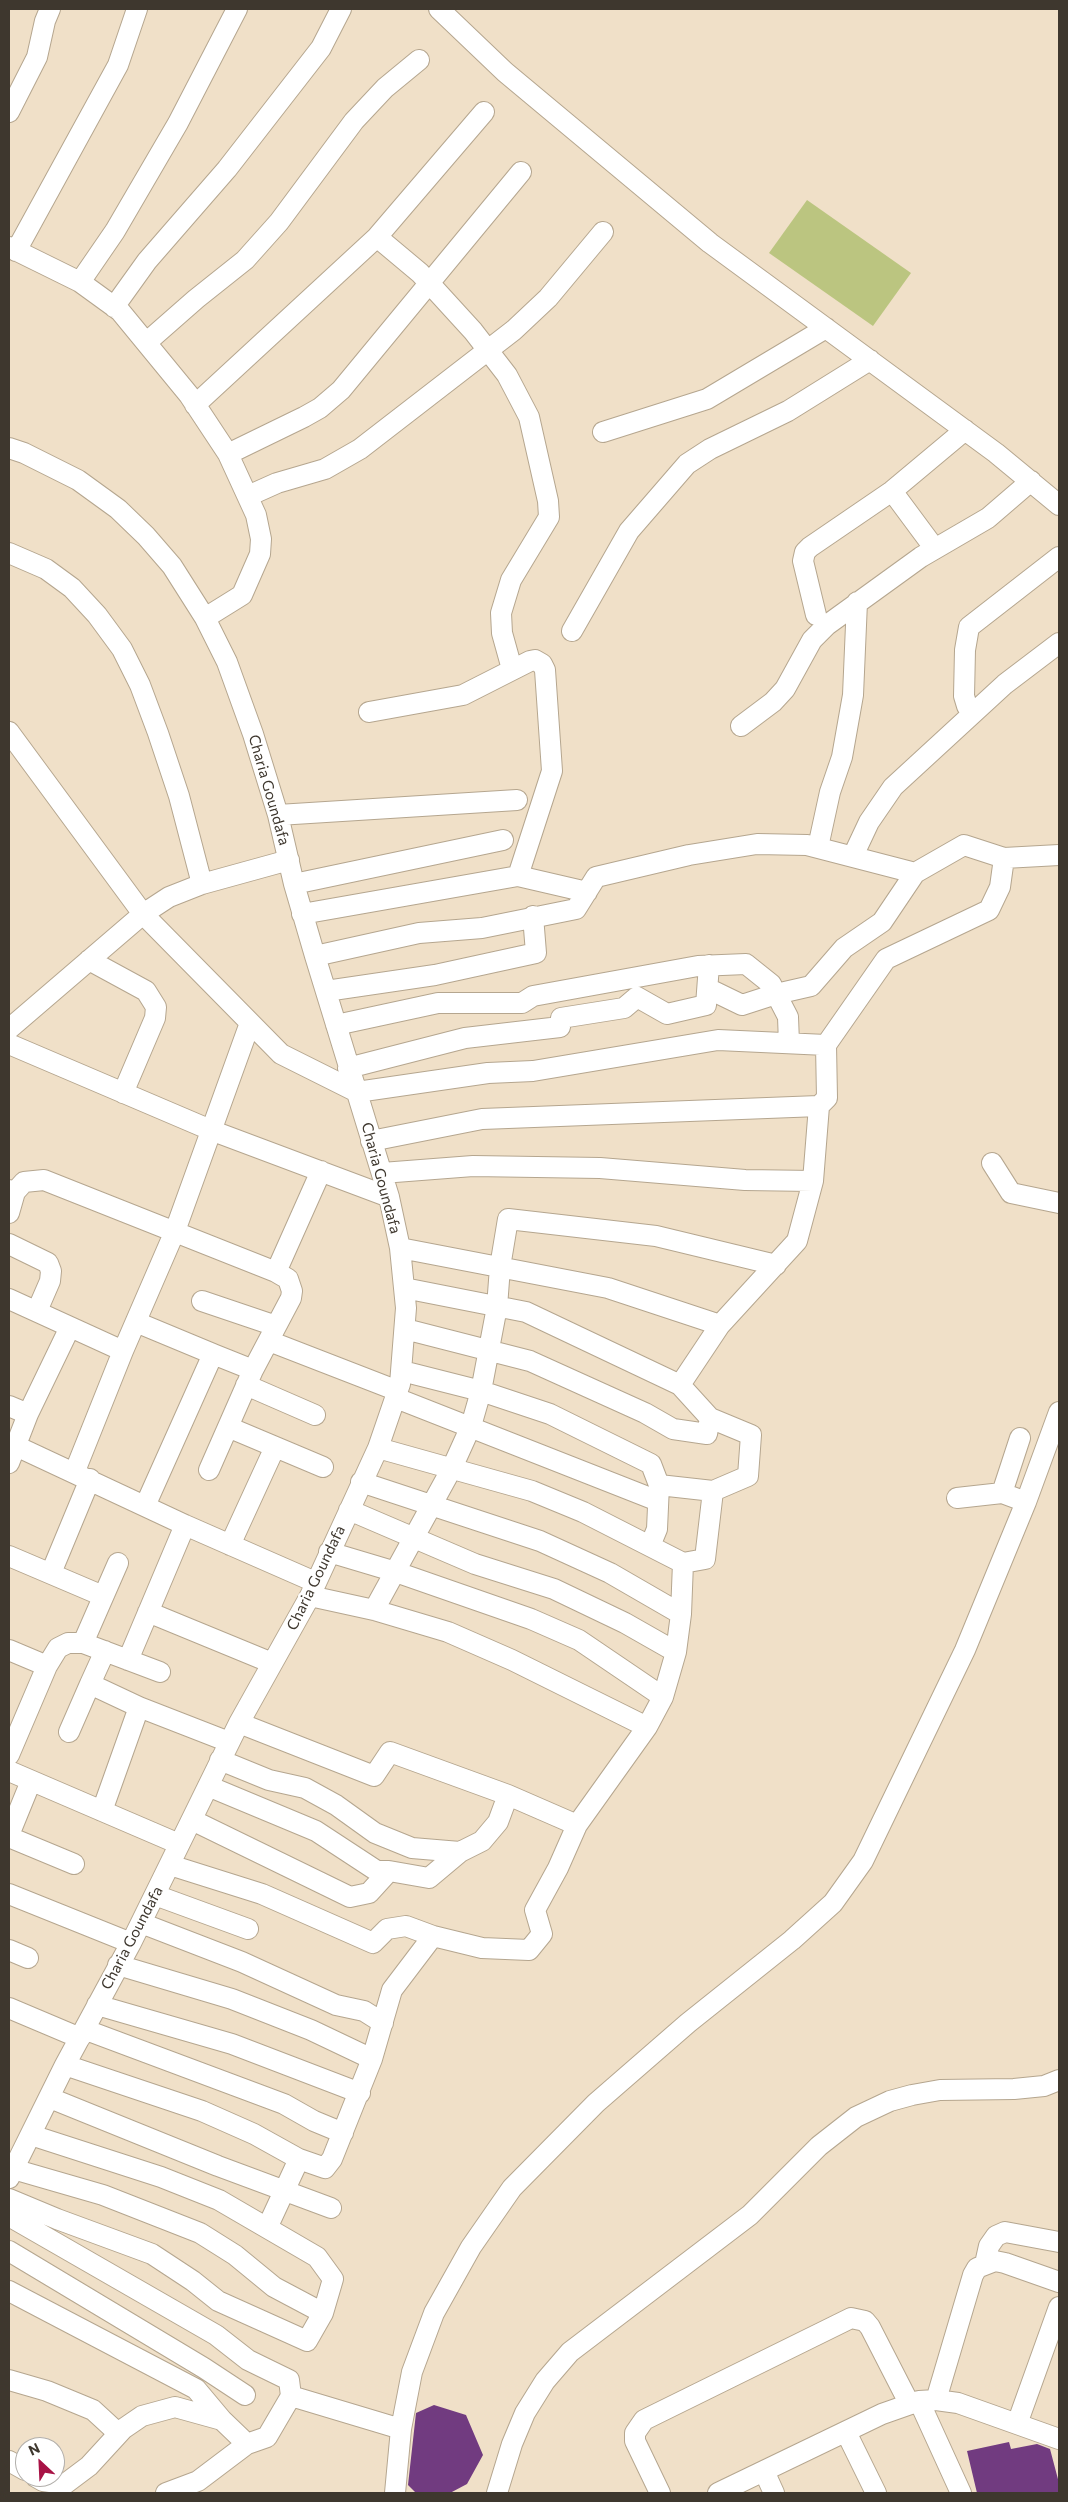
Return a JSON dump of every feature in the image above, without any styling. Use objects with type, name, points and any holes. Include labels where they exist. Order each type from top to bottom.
[{"type":"street","points":[[9,112],[36,57],[50,9]]},
{"type":"street","points":[[137,9],[118,64],[12,249],[80,282],[114,307],[147,342],[196,405],[228,454],[256,515],[261,539],[257,562],[242,595],[205,618]]},
{"type":"street","points":[[80,282],[115,231],[178,123],[237,9]]},
{"type":"street","points":[[114,307],[147,261],[227,169],[321,48],[342,9]]},
{"type":"street","points":[[439,9],[505,72],[616,167],[710,243],[965,430],[1059,505]]},
{"type":"street","points":[[147,342],[196,299],[251,255],[279,222],[354,122],[385,88],[419,60]]},
{"type":"street","points":[[196,405],[377,237],[484,112]]},
{"type":"street","points":[[228,454],[304,417],[330,399],[352,380],[374,348],[490,213],[522,172]]},
{"type":"street","points":[[248,496],[278,483],[313,474],[347,458],[514,330],[548,298],[603,232]]},
{"type":"street","points":[[377,237],[404,258],[429,283],[488,350],[519,395],[529,417],[549,509],[549,517],[511,580],[501,613],[502,633],[512,670]]},
{"type":"street","points":[[603,432],[707,399],[826,328]]},
{"type":"street","points":[[572,631],[629,532],[687,464],[710,449],[788,411],[870,360]]},
{"type":"street","points":[[816,615],[803,561],[805,552],[892,491],[965,430]]},
{"type":"street","name":"Charia Goundafa","points":[[9,448],[24,453],[78,480],[118,509],[146,536],[172,566],[205,618],[227,662],[253,734],[278,815],[294,884],[314,956],[389,1197],[400,1248],[404,1288],[405,1329],[402,1371],[397,1394],[378,1448],[312,1589],[224,1751],[131,1943],[65,2065],[31,2136],[12,2167]]},
{"type":"street","points":[[741,726],[773,702],[785,689],[812,640],[827,625],[857,602],[934,550],[988,518],[1031,481]]},
{"type":"street","points":[[892,491],[934,550]]},
{"type":"street","points":[[9,553],[46,569],[72,588],[97,615],[122,649],[140,685],[158,733],[179,796],[202,884]]},
{"type":"street","points":[[972,713],[967,706],[964,696],[966,641],[969,627],[1059,557]]},
{"type":"street","points":[[818,847],[830,792],[842,757],[853,695],[857,602]]},
{"type":"street","points":[[853,856],[869,822],[893,787],[1005,684],[1059,642]]},
{"type":"street","points":[[369,712],[463,695],[535,660],[542,664],[545,670],[552,771],[518,876]]},
{"type":"street","points":[[9,732],[143,914],[281,1054],[357,1092],[488,1073],[533,1071],[718,1040],[826,1045]]},
{"type":"street","points":[[278,815],[517,800]]},
{"type":"street","points":[[294,884],[503,840]]},
{"type":"street","points":[[314,956],[419,933],[482,928],[533,916],[576,909],[596,877],[688,855],[757,844],[818,847],[915,873]]},
{"type":"street","points":[[709,988],[742,1005],[776,994],[811,986],[844,948],[882,922],[915,873],[964,845],[1004,858],[1059,855]]},
{"type":"street","points":[[680,1384],[720,1325],[797,1242],[812,1181],[819,1106],[827,1098],[826,1045],[886,959],[989,910],[1000,886],[1004,858]]},
{"type":"street","points":[[9,1029],[143,914],[169,897],[202,884],[288,860]]},
{"type":"street","points":[[302,914],[518,876],[587,892]]},
{"type":"street","points":[[326,991],[435,975],[536,953],[533,916]]},
{"type":"street","points":[[89,960],[146,990],[156,1006],[155,1018],[123,1093]]},
{"type":"street","points":[[336,1025],[438,1003],[522,1003],[532,996],[709,965],[746,964],[771,984],[788,1017],[789,1043]]},
{"type":"street","points":[[348,1068],[465,1038],[560,1027],[562,1018],[624,1008],[637,997],[666,1014],[706,1005],[709,988],[709,965]]},
{"type":"street","points":[[51,1573],[123,1350],[175,1232],[213,1131],[250,1023]]},
{"type":"street","points":[[9,1044],[213,1131],[389,1197]]},
{"type":"street","points":[[371,1141],[482,1119],[819,1106]]},
{"type":"street","points":[[992,1163],[1011,1193],[1059,1203]]},
{"type":"street","points":[[382,1173],[473,1166],[570,1168],[745,1180],[812,1181]]},
{"type":"street","points":[[276,1272],[321,1171]]},
{"type":"street","points":[[9,1213],[12,1191],[24,1182],[44,1180],[276,1272],[288,1279],[292,1291],[273,1334],[249,1377],[209,1470]]},
{"type":"street","points":[[374,1610],[432,1506],[471,1426],[482,1391],[497,1307],[500,1267],[508,1219],[656,1236],[776,1264]]},
{"type":"street","points":[[9,1244],[48,1263],[51,1271],[50,1281],[38,1311]]},
{"type":"street","points":[[400,1248],[608,1288],[720,1325]]},
{"type":"street","points":[[202,1301],[397,1394],[471,1426],[659,1493],[713,1491],[748,1476],[751,1435],[710,1418],[680,1384],[526,1312],[404,1288]]},
{"type":"street","points":[[9,1300],[38,1311],[123,1350]]},
{"type":"street","points":[[136,1322],[213,1354],[249,1377],[315,1414]]},
{"type":"street","points":[[70,1327],[28,1414],[12,1454],[83,1475],[230,1545],[312,1589],[448,1632],[512,1660],[646,1727]]},
{"type":"street","points":[[405,1329],[530,1361],[645,1413],[673,1429],[707,1434],[710,1418]]},
{"type":"street","points":[[146,1506],[213,1354]]},
{"type":"street","points":[[402,1371],[482,1391],[550,1414],[651,1464],[659,1493],[657,1529],[650,1546]]},
{"type":"street","points":[[9,1406],[28,1414]]},
{"type":"street","points":[[396,2493],[401,2429],[412,2372],[434,2313],[471,2247],[512,2188],[596,2103],[688,2023],[792,1940],[833,1902],[863,1861],[965,1650],[1026,1502],[1059,1412]]},
{"type":"street","points":[[228,1427],[323,1467]]},
{"type":"street","points":[[1002,1493],[1020,1438]]},
{"type":"street","points":[[230,1545],[275,1447]]},
{"type":"street","points":[[378,1448],[532,1491],[583,1512],[683,1563],[705,1559],[713,1491]]},
{"type":"street","points":[[361,1482],[540,1540],[610,1573],[681,1614]]},
{"type":"street","points":[[957,1498],[1002,1493],[1026,1502]]},
{"type":"street","points":[[349,1510],[475,1564],[554,1589],[625,1623],[676,1652]]},
{"type":"street","points":[[128,1660],[185,1525]]},
{"type":"street","points":[[329,1552],[396,1572],[531,1619],[579,1640],[663,1697]]},
{"type":"street","points":[[9,1556],[103,1596]]},
{"type":"street","points":[[83,1643],[118,1563]]},
{"type":"street","points":[[170,1865],[262,1894],[374,1943],[387,1929],[406,1926],[433,1936],[482,1948],[529,1950],[542,1934],[535,1910],[558,1868],[577,1825],[646,1727],[663,1697],[676,1652],[681,1614],[683,1563]]},
{"type":"street","points":[[148,1612],[272,1663]]},
{"type":"street","points":[[9,1755],[48,1666],[58,1648],[68,1643],[83,1643],[160,1672]]},
{"type":"street","points":[[9,1650],[48,1666]]},
{"type":"street","points":[[69,1732],[105,1651]]},
{"type":"street","points":[[90,1684],[224,1751],[269,1780],[305,1788],[336,1805],[375,1833],[412,1848],[460,1852]]},
{"type":"street","points":[[102,1811],[139,1707]]},
{"type":"street","points":[[239,1723],[374,1776],[390,1752],[508,1794],[577,1825]]},
{"type":"street","points":[[9,1771],[179,1844]]},
{"type":"street","points":[[31,1781],[9,1836],[74,1864]]},
{"type":"street","points":[[208,1786],[316,1831],[376,1871],[389,1871],[429,1878],[460,1852],[482,1841],[498,1822],[508,1794]]},
{"type":"street","points":[[192,1820],[350,1897],[369,1893],[389,1871]]},
{"type":"street","points":[[9,1894],[131,1943]]},
{"type":"street","points":[[155,1895],[248,1929]]},
{"type":"street","points":[[141,1923],[242,1962],[336,2005],[364,2011],[383,2023]]},
{"type":"street","points":[[65,2065],[202,2111],[254,2134],[299,2159],[325,2168],[332,2159],[360,2093],[392,1990],[433,1936]]},
{"type":"street","points":[[9,1950],[28,1958]]},
{"type":"street","points":[[118,1965],[232,2000],[312,2030],[372,2059]]},
{"type":"street","points":[[97,2005],[232,2044],[360,2093]]},
{"type":"street","points":[[10,2011],[83,2034],[284,2104],[314,2121],[343,2133]]},
{"type":"street","points":[[497,2493],[512,2444],[525,2413],[544,2381],[570,2352],[750,2215],[818,2146],[856,2117],[890,2101],[912,2095],[940,2090],[1014,2089],[1044,2086],[1059,2080]]},
{"type":"street","points":[[50,2098],[331,2208]]},
{"type":"street","points":[[9,2199],[57,2220],[152,2254],[193,2281],[218,2301],[307,2341],[323,2313],[333,2279],[317,2257],[219,2200],[161,2178],[31,2136]]},
{"type":"street","points":[[267,2228],[299,2159]]},
{"type":"street","points":[[12,2167],[103,2195],[200,2233],[235,2255],[274,2287],[323,2313]]},
{"type":"street","points":[[9,2216],[216,2335],[248,2360],[289,2380],[291,2396],[267,2437],[247,2444],[198,2482],[166,2493]]},
{"type":"street","points":[[985,2264],[989,2246],[996,2236],[1005,2232],[1059,2242]]},
{"type":"street","points":[[9,2250],[204,2368],[245,2395]]},
{"type":"street","points":[[921,2402],[977,2268],[995,2261],[1059,2282]]},
{"type":"street","points":[[9,2291],[196,2389],[222,2420],[247,2444]]},
{"type":"street","points":[[1017,2424],[1059,2307]]},
{"type":"street","points":[[660,2493],[635,2442],[635,2433],[644,2420],[851,2318],[865,2321],[921,2402],[961,2493]]},
{"type":"street","points":[[9,2380],[47,2391],[93,2410],[118,2433]]},
{"type":"street","points":[[291,2396],[401,2429]]},
{"type":"street","points":[[718,2493],[846,2432],[921,2402],[958,2403],[1059,2439]]},
{"type":"street","points":[[65,2484],[88,2466],[118,2433],[142,2416],[175,2407],[222,2420]]},
{"type":"street","points":[[846,2432],[876,2493]]},
{"type":"street","points":[[764,2471],[774,2493]]},
{"type":"green space","points":[[807,200],[911,273],[873,326],[769,253]]},
{"type":"building","points":[[434,2405],[466,2415],[483,2455],[467,2484],[450,2493],[416,2493],[408,2485],[416,2413]]},
{"type":"building","points":[[1009,2442],[1011,2449],[1037,2444],[1050,2449],[1059,2483],[1059,2493],[977,2493],[967,2451]]}]
